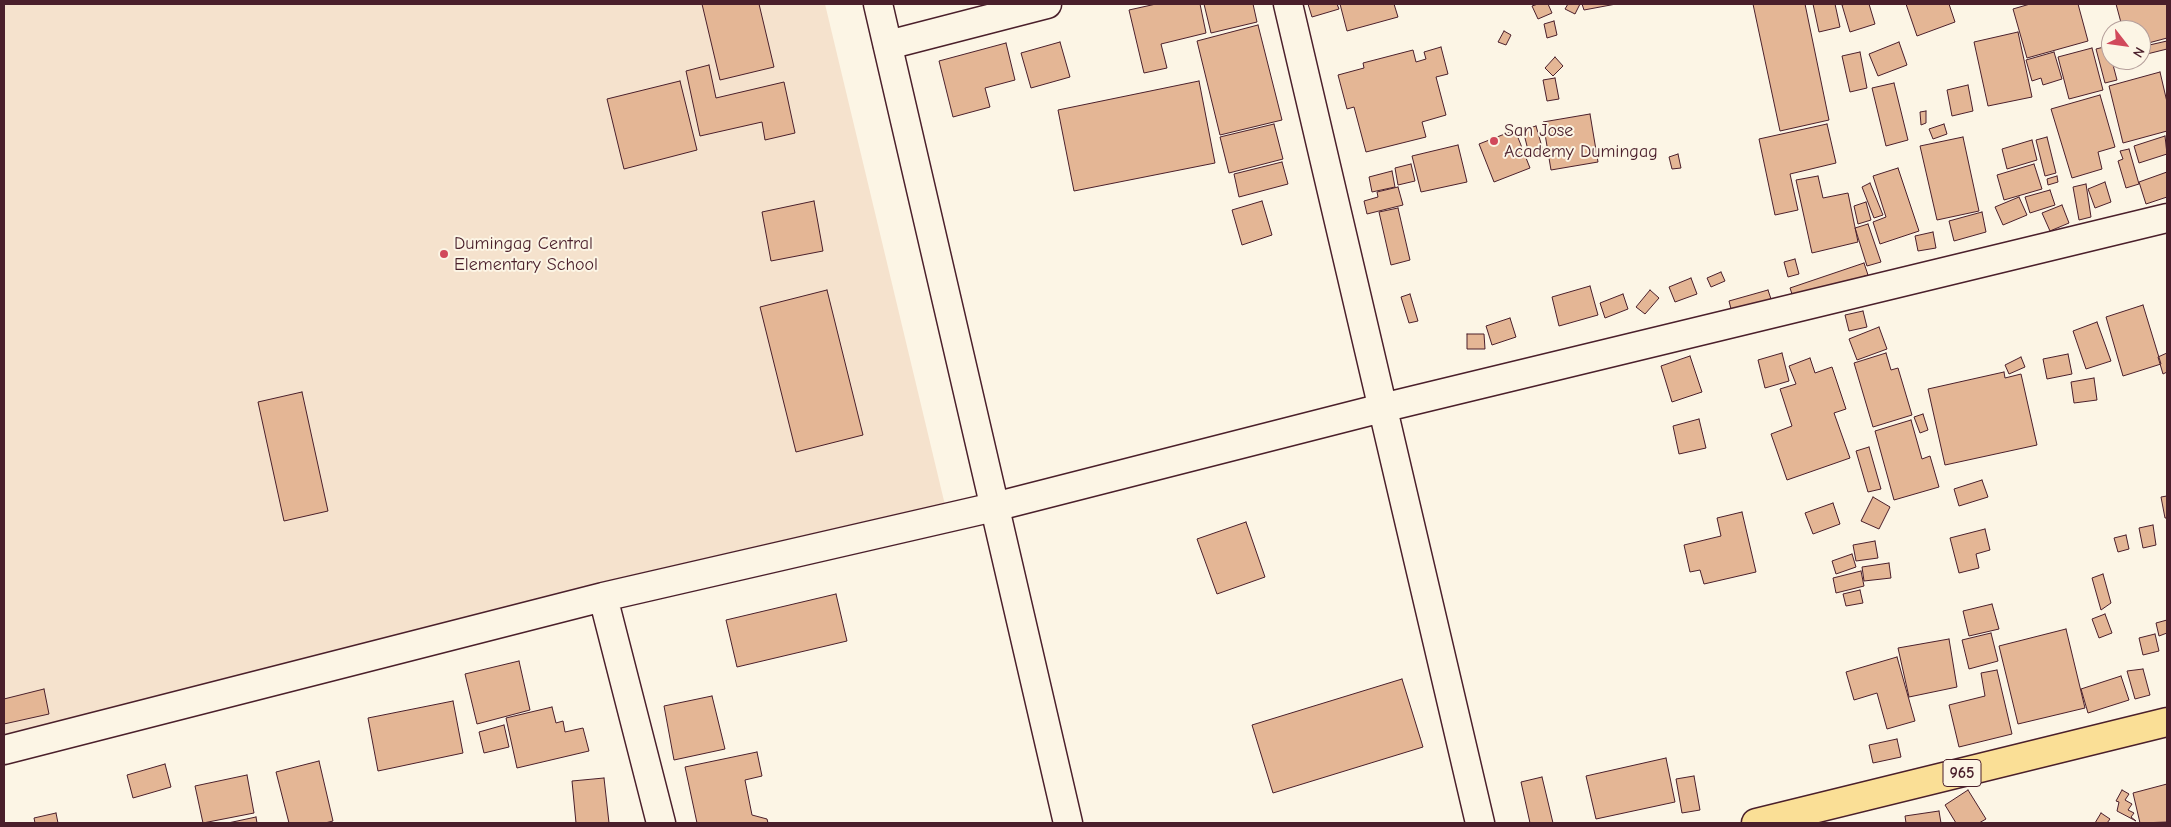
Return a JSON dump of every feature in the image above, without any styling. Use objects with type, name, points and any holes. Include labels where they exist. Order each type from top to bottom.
[{"type":"main road","name":"965","points":[[1756,823],[2167,722]]},
{"type":"street","points":[[878,4],[1068,823]]},
{"type":"street","points":[[888,45],[1047,4]]},
{"type":"street","points":[[1288,4],[1480,823]]},
{"type":"street","points":[[4,750],[602,597],[994,507],[1382,408],[2167,218]]},
{"type":"street","points":[[602,597],[661,823]]},
{"type":"shaded area","name":"Dumingag Central Elementary School","points":[[4,4],[825,4],[945,505],[4,738]]},
{"type":"building","points":[[702,4],[759,4],[774,67],[720,80]]},
{"type":"building","points":[[1156,4],[1200,4],[1206,33],[1161,44],[1167,68],[1144,73],[1129,10]]},
{"type":"building","points":[[1204,4],[1253,4],[1257,22],[1211,33]]},
{"type":"building","points":[[1308,4],[1337,4],[1339,9],[1312,17]]},
{"type":"building","points":[[1340,4],[1394,4],[1398,17],[1347,31]]},
{"type":"building","points":[[1548,4],[1552,13],[1538,19],[1532,6]]},
{"type":"building","points":[[1568,4],[1580,4],[1575,14],[1565,9]]},
{"type":"building","points":[[1582,4],[1616,4],[1584,10]]},
{"type":"building","points":[[1753,4],[1805,4],[1829,120],[1780,131]]},
{"type":"building","points":[[1813,4],[1835,4],[1840,27],[1819,32]]},
{"type":"building","points":[[1869,4],[1875,24],[1850,32],[1842,5]]},
{"type":"building","points":[[1906,4],[1949,4],[1955,22],[1917,36]]},
{"type":"building","points":[[2030,4],[2078,4],[2088,41],[2027,58],[2013,9]]},
{"type":"building","points":[[2116,4],[2167,4],[2167,38],[2151,42],[2151,20],[2120,20]]},
{"type":"building","points":[[1554,21],[1557,35],[1547,38],[1544,24]]},
{"type":"building","points":[[1258,25],[1282,120],[1220,135],[1197,41]]},
{"type":"building","points":[[1504,31],[1511,35],[1506,45],[1498,42]]},
{"type":"building","points":[[2018,32],[2032,97],[1988,106],[1974,42]]},
{"type":"building","points":[[2167,41],[2167,49],[2151,53],[2151,45]]},
{"type":"building","points":[[1060,42],[1070,77],[1031,88],[1021,53]]},
{"type":"building","points":[[1899,42],[1907,65],[1878,76],[1869,54]]},
{"type":"building","points":[[1006,43],[1015,80],[985,88],[990,107],[953,117],[939,61]]},
{"type":"building","points":[[1441,47],[1448,74],[1436,77],[1446,115],[1422,122],[1426,137],[1366,152],[1354,107],[1347,109],[1338,75],[1364,68],[1363,63],[1413,50],[1416,62],[1426,59],[1424,52]]},
{"type":"building","points":[[2092,48],[2103,90],[2069,99],[2058,57]]},
{"type":"building","points":[[2101,48],[2101,68],[2096,49]]},
{"type":"building","points":[[1860,52],[1867,88],[1850,92],[1842,56]]},
{"type":"building","points":[[2054,52],[2062,79],[2043,85],[2041,78],[2032,81],[2026,60]]},
{"type":"building","points":[[1555,57],[1563,66],[1553,76],[1545,68]]},
{"type":"building","points":[[709,65],[716,98],[784,82],[795,133],[765,140],[762,122],[700,136],[686,71]]},
{"type":"building","points":[[2102,70],[2114,70],[2117,80],[2105,83]]},
{"type":"building","points":[[2160,72],[2167,102],[2167,131],[2123,143],[2109,86]]},
{"type":"building","points":[[1555,78],[1559,99],[1547,101],[1543,80]]},
{"type":"building","points":[[680,81],[697,150],[624,169],[607,99]]},
{"type":"building","points":[[1199,81],[1215,163],[1074,191],[1058,110]]},
{"type":"building","points":[[1894,83],[1908,140],[1886,146],[1872,88]]},
{"type":"building","points":[[1968,85],[1973,111],[1952,116],[1947,90]]},
{"type":"building","points":[[2100,95],[2115,147],[2098,152],[2102,169],[2072,178],[2051,109]]},
{"type":"building","points":[[1926,111],[1926,123],[1921,125],[1920,112]]},
{"type":"building","points":[[1590,114],[1598,162],[1551,170],[1543,122]]},
{"type":"building","points":[[1274,124],[1283,159],[1229,173],[1220,137]]},
{"type":"building","points":[[1827,124],[1836,163],[1790,174],[1798,210],[1775,215],[1759,139]]},
{"type":"building","points":[[1944,124],[1947,134],[1933,139],[1929,129]]},
{"type":"building","points":[[1536,126],[1544,154],[1530,158],[1523,130]]},
{"type":"building","points":[[1515,130],[1530,168],[1494,182],[1479,144]]},
{"type":"building","points":[[2165,136],[2167,154],[2139,163],[2134,146]]},
{"type":"building","points":[[1963,137],[1979,211],[1937,220],[1920,146]]},
{"type":"building","points":[[2047,137],[2056,173],[2045,176],[2036,140]]},
{"type":"building","points":[[2032,140],[2037,160],[2007,169],[2002,149]]},
{"type":"building","points":[[1458,145],[1467,182],[1421,192],[1412,156]]},
{"type":"building","points":[[2129,149],[2139,184],[2126,188],[2118,161],[2123,159],[2120,151]]},
{"type":"building","points":[[1678,154],[1681,168],[1672,169],[1669,157]]},
{"type":"building","points":[[1282,162],[1288,184],[1239,197],[1234,174]]},
{"type":"building","points":[[1411,164],[1415,181],[1398,185],[1395,168]]},
{"type":"building","points":[[2034,164],[2042,189],[2004,200],[1997,175]]},
{"type":"building","points":[[1898,168],[1919,231],[1880,244],[1873,222],[1886,217],[1873,176]]},
{"type":"building","points":[[1392,171],[1395,187],[1372,192],[1369,177]]},
{"type":"building","points":[[2167,172],[2167,197],[2146,204],[2139,182]]},
{"type":"building","points":[[1818,176],[1823,198],[1848,193],[1858,242],[1812,253],[1796,180]]},
{"type":"building","points":[[2057,176],[2058,182],[2048,185],[2047,179]]},
{"type":"building","points":[[2105,182],[2111,202],[2095,208],[2088,189]]},
{"type":"building","points":[[1870,183],[1883,215],[1874,218],[1862,187]]},
{"type":"building","points":[[2086,184],[2091,217],[2079,220],[2073,187]]},
{"type":"building","points":[[1398,187],[1403,205],[1367,214],[1364,201],[1378,197],[1377,192]]},
{"type":"building","points":[[2050,190],[2055,205],[2030,213],[2025,197]]},
{"type":"building","points":[[2019,197],[2027,215],[2003,225],[1995,207]]},
{"type":"building","points":[[814,201],[823,251],[771,261],[762,212]]},
{"type":"building","points":[[1262,201],[1272,235],[1242,245],[1232,210]]},
{"type":"building","points":[[1866,202],[1871,220],[1858,224],[1854,206]]},
{"type":"building","points":[[2062,205],[2069,223],[2050,231],[2042,213]]},
{"type":"building","points":[[1398,208],[1410,260],[1391,265],[1379,212]]},
{"type":"building","points":[[1982,212],[1986,232],[1954,241],[1949,221]]},
{"type":"building","points":[[1868,224],[1881,262],[1867,266],[1855,228]]},
{"type":"building","points":[[1933,232],[1936,248],[1918,251],[1915,236]]},
{"type":"building","points":[[1795,259],[1799,274],[1788,277],[1784,262]]},
{"type":"building","points":[[1864,263],[1868,275],[1794,300],[1790,288]]},
{"type":"building","points":[[1721,272],[1725,281],[1711,287],[1707,278]]},
{"type":"building","points":[[1691,278],[1697,294],[1675,302],[1669,287]]},
{"type":"building","points":[[1590,286],[1598,315],[1559,326],[1552,297]]},
{"type":"building","points":[[827,290],[863,435],[796,452],[760,307]]},
{"type":"building","points":[[1650,290],[1659,298],[1645,314],[1636,307]]},
{"type":"building","points":[[1768,290],[1772,302],[1732,313],[1729,301]]},
{"type":"building","points":[[1410,294],[1418,321],[1409,323],[1401,297]]},
{"type":"building","points":[[1623,294],[1628,309],[1605,318],[1600,303]]},
{"type":"building","points":[[2143,305],[2161,364],[2123,376],[2106,317]]},
{"type":"building","points":[[1863,311],[1867,327],[1849,331],[1845,315]]},
{"type":"building","points":[[1510,318],[1516,337],[1492,345],[1486,326]]},
{"type":"building","points":[[2097,322],[2111,361],[2086,369],[2073,331]]},
{"type":"building","points":[[1879,327],[1887,349],[1857,360],[1849,339]]},
{"type":"building","points":[[1467,334],[1484,334],[1485,349],[1467,349]]},
{"type":"building","points":[[1782,353],[1789,381],[1765,388],[1758,360]]},
{"type":"building","points":[[1886,353],[1891,370],[1898,368],[1912,415],[1873,427],[1854,363]]},
{"type":"building","points":[[2167,353],[2167,372],[2163,374],[2158,357]]},
{"type":"building","points":[[2068,354],[2072,374],[2047,379],[2043,359]]},
{"type":"building","points":[[1690,356],[1702,392],[1672,402],[1661,366]]},
{"type":"building","points":[[2021,357],[2025,367],[2009,374],[2005,365]]},
{"type":"building","points":[[1810,358],[1815,373],[1832,367],[1846,409],[1834,413],[1850,458],[1787,480],[1771,434],[1792,426],[1780,389],[1796,384],[1789,366]]},
{"type":"building","points":[[2004,372],[2005,378],[2021,374],[2037,445],[1945,465],[1928,389]]},
{"type":"building","points":[[2094,378],[2097,400],[2074,403],[2071,382]]},
{"type":"building","points":[[302,392],[328,511],[284,521],[258,402]]},
{"type":"building","points":[[1923,414],[1928,430],[1920,433],[1914,417]]},
{"type":"building","points":[[1699,419],[1706,448],[1679,454],[1673,426]]},
{"type":"building","points":[[1911,420],[1922,459],[1930,456],[1939,487],[1894,500],[1875,431]]},
{"type":"building","points":[[1869,447],[1881,489],[1868,492],[1856,451]]},
{"type":"building","points":[[1982,480],[1988,497],[1959,506],[1954,489]]},
{"type":"building","points":[[2167,496],[2167,518],[2165,518],[2161,497]]},
{"type":"building","points":[[1873,497],[1890,507],[1879,529],[1861,521]]},
{"type":"building","points":[[1833,503],[1840,524],[1813,534],[1805,513]]},
{"type":"building","points":[[1742,512],[1756,572],[1704,584],[1700,570],[1690,572],[1684,545],[1721,536],[1717,518]]},
{"type":"building","points":[[1246,522],[1265,577],[1217,594],[1197,539]]},
{"type":"building","points":[[2153,525],[2156,545],[2143,548],[2139,528]]},
{"type":"building","points":[[1985,529],[1990,550],[1976,554],[1979,568],[1959,573],[1950,538]]},
{"type":"building","points":[[2126,535],[2129,549],[2118,552],[2114,538]]},
{"type":"building","points":[[1875,541],[1878,558],[1856,561],[1853,545]]},
{"type":"building","points":[[1852,554],[1856,567],[1836,574],[1832,561]]},
{"type":"building","points":[[1889,563],[1891,578],[1864,581],[1862,567]]},
{"type":"building","points":[[1861,571],[1864,586],[1836,593],[1833,578]]},
{"type":"building","points":[[2103,574],[2111,603],[2101,610],[2092,578]]},
{"type":"building","points":[[1860,590],[1863,603],[1846,606],[1843,594]]},
{"type":"building","points":[[836,594],[847,641],[737,667],[726,620]]},
{"type":"building","points":[[1992,604],[1999,629],[1969,636],[1963,611]]},
{"type":"building","points":[[2105,614],[2112,633],[2099,638],[2092,619]]},
{"type":"building","points":[[2167,620],[2167,633],[2159,636],[2156,623]]},
{"type":"building","points":[[2066,629],[2085,708],[2018,724],[1999,646]]},
{"type":"building","points":[[1991,633],[1998,661],[1969,669],[1962,640]]},
{"type":"building","points":[[2155,634],[2159,651],[2143,655],[2139,638]]},
{"type":"building","points":[[1949,639],[1957,687],[1909,697],[1898,648]]},
{"type":"building","points":[[1897,657],[1915,721],[1887,729],[1877,693],[1854,700],[1846,672]]},
{"type":"building","points":[[519,661],[530,710],[477,724],[465,674]]},
{"type":"building","points":[[2143,669],[2150,695],[2135,699],[2127,671]]},
{"type":"building","points":[[1997,670],[2012,734],[1959,747],[1949,705],[1985,696],[1981,673]]},
{"type":"building","points":[[2121,676],[2129,700],[2088,713],[2081,689]]},
{"type":"building","points":[[1402,679],[1423,747],[1273,793],[1252,725]]},
{"type":"building","points":[[44,689],[49,714],[4,724],[4,699]]},
{"type":"building","points":[[712,696],[725,749],[674,760],[664,706]]},
{"type":"building","points":[[453,701],[463,753],[378,771],[368,718]]},
{"type":"building","points":[[552,707],[556,723],[563,721],[565,732],[583,728],[589,751],[517,768],[506,718]]},
{"type":"building","points":[[504,725],[509,747],[484,753],[479,732]]},
{"type":"building","points":[[1897,739],[1901,757],[1873,763],[1869,745]]},
{"type":"building","points":[[757,752],[762,776],[745,780],[752,815],[767,819],[768,823],[697,823],[685,767]]},
{"type":"building","points":[[1666,758],[1675,802],[1596,819],[1586,776]]},
{"type":"building","points":[[319,761],[333,821],[325,823],[289,823],[276,772]]},
{"type":"building","points":[[165,764],[171,787],[133,798],[127,775]]},
{"type":"building","points":[[247,775],[254,813],[203,823],[195,786]]},
{"type":"building","points":[[1694,776],[1700,810],[1682,813],[1676,779]]},
{"type":"building","points":[[1542,777],[1553,823],[1530,823],[1521,782]]},
{"type":"building","points":[[604,778],[609,823],[576,823],[572,781]]},
{"type":"building","points":[[2167,784],[2167,822],[2140,823],[2133,793]]},
{"type":"building","points":[[1968,790],[1986,819],[1979,823],[1956,823],[1945,805]]},
{"type":"building","points":[[2122,790],[2129,794],[2125,800],[2132,804],[2128,810],[2134,813],[2131,817],[2136,821],[2117,811],[2119,802],[2116,801]]},
{"type":"building","points":[[1939,811],[1941,823],[1906,823],[1905,816]]},
{"type":"building","points":[[56,813],[58,823],[35,823],[34,818]]},
{"type":"building","points":[[2101,813],[2110,819],[2107,823],[2095,823]]},
{"type":"building","points":[[256,817],[257,823],[228,823]]},
{"type":"place","name":"San Jose Academy Dumingag","points":[[1494,141]]},
{"type":"place","name":"Dumingag Central Elementary School","points":[[444,254]]}]
